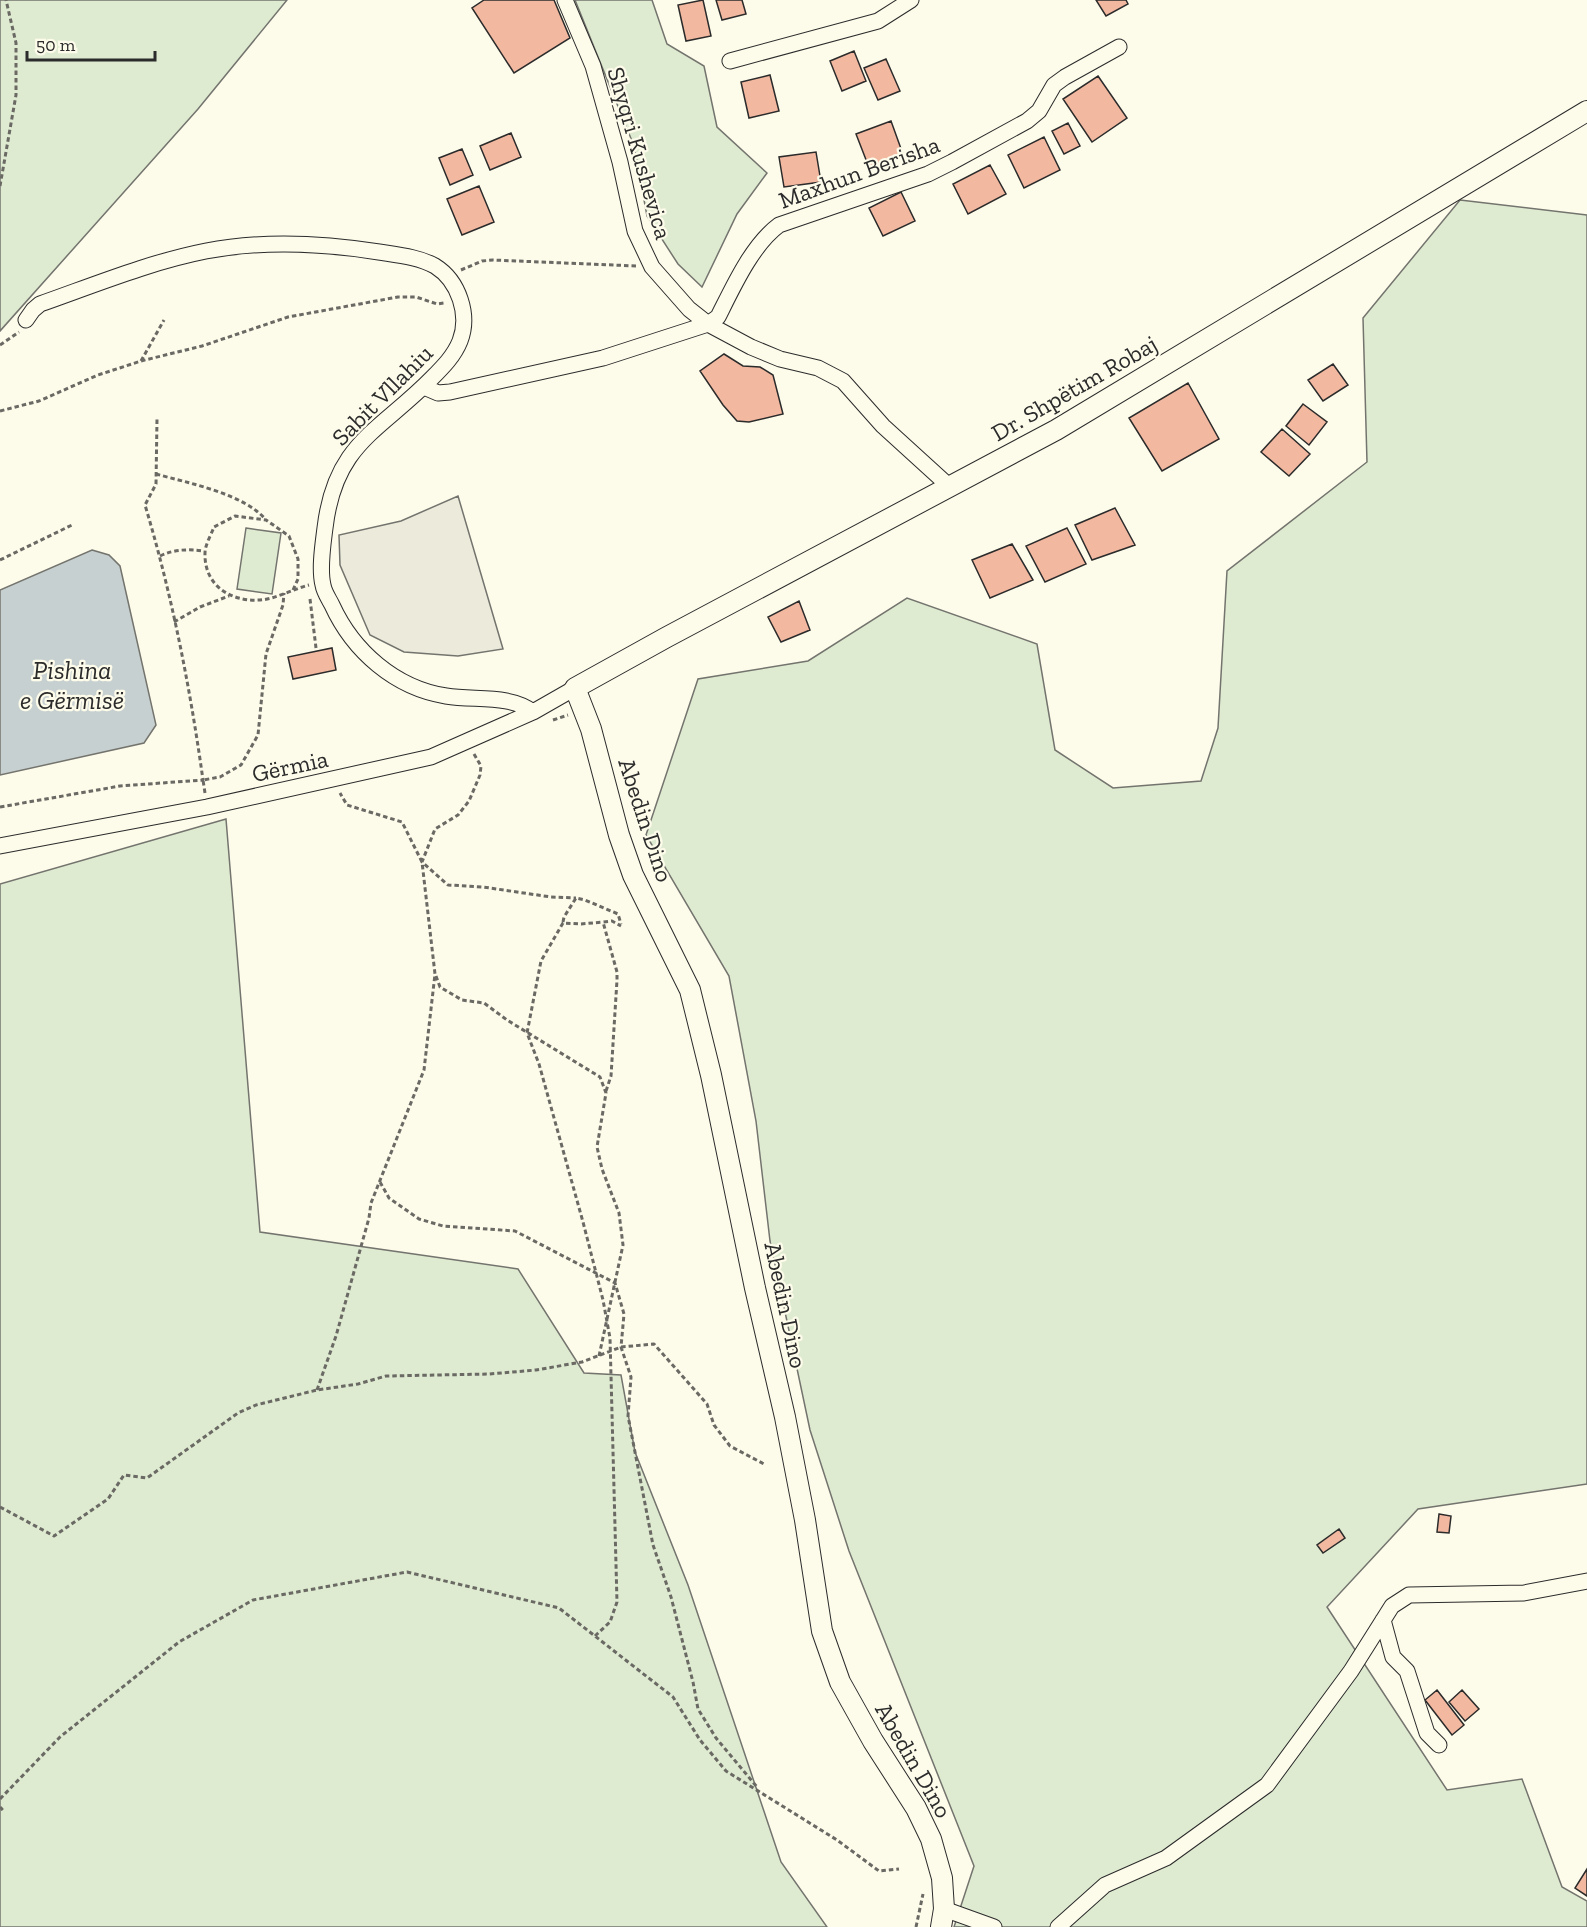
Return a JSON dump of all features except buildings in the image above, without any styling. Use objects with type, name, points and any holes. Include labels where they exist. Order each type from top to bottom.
[{"type":"street","name":"Shyqri Kushevica","points":[[565,0],[593,66],[620,162],[635,231],[652,267],[689,309],[708,324],[751,347],[780,358],[818,368],[843,381],[883,426],[950,487]]},
{"type":"street","points":[[730,61],[878,21],[911,0]]},
{"type":"street","name":"Maxhun Berisha","points":[[708,324],[718,317],[767,234],[779,225],[928,174],[952,162],[1027,121],[1039,111],[1054,85],[1119,47]]},
{"type":"street","name":"Dr. Shpëtim Robaj","points":[[575,688],[1056,430],[1587,111]]},
{"type":"street","name":"Sabit Vllahiu","points":[[26,320],[40,304],[183,256],[241,245],[344,247],[418,259],[435,266],[448,276],[459,294],[462,307],[461,339],[454,353],[424,387],[363,438],[344,464],[327,514],[322,555],[315,585],[365,656],[388,674],[444,696],[508,702],[525,706],[533,712]]},
{"type":"street","points":[[424,387],[438,393],[603,358],[708,324]]},
{"type":"street","name":"Gërmia","points":[[0,846],[207,807],[431,757],[533,712],[575,688]]},
{"type":"street","name":"Abedin Dino","points":[[575,688],[591,729],[619,835],[633,875],[690,990],[711,1075],[755,1288],[785,1417],[807,1532],[822,1631],[840,1682],[916,1808],[931,1839],[942,1878],[943,1918]]},
{"type":"street","points":[[1058,1927],[1105,1885],[1166,1858],[1267,1785],[1351,1671],[1392,1606],[1409,1595],[1524,1593],[1587,1581]]},
{"type":"street","points":[[1383,1620],[1393,1657],[1407,1671],[1427,1733],[1439,1745]]},
{"type":"street","points":[[943,1918],[994,1927]]},
{"type":"path","points":[[0,186],[16,95],[16,43],[6,0]]},
{"type":"path","points":[[448,276],[471,265],[493,260],[652,267]]},
{"type":"path","points":[[0,411],[39,401],[98,375],[141,361],[202,346],[288,317],[398,297],[416,297],[437,304],[445,303],[459,294]]},
{"type":"path","points":[[0,345],[17,334],[26,320]]},
{"type":"path","points":[[141,361],[164,320]]},
{"type":"path","points":[[157,419],[156,484],[145,505],[160,556],[192,702],[207,807]]},
{"type":"path","points":[[156,474],[211,489],[258,510],[266,520],[288,536],[298,559],[298,579],[293,590]]},
{"type":"path","points":[[266,520],[235,516],[214,527],[204,551],[208,575],[218,589],[234,598],[261,600],[315,585],[316,648]]},
{"type":"path","points":[[0,560],[72,525]]},
{"type":"path","points":[[160,556],[172,551],[190,549],[204,551]]},
{"type":"path","points":[[0,807],[120,786],[203,780],[220,777],[241,765],[258,735],[266,654],[283,605],[284,593]]},
{"type":"path","points":[[174,622],[200,607],[230,596]]},
{"type":"path","points":[[422,862],[435,829],[458,815],[469,801],[476,786],[481,766],[473,753],[472,740]]},
{"type":"path","points":[[317,1390],[336,1336],[369,1218],[371,1203],[424,1070],[435,974],[422,862],[402,822],[347,805],[331,781]]},
{"type":"path","points":[[422,862],[448,885],[483,887],[585,900],[618,914],[621,926],[612,921],[588,924],[563,923]]},
{"type":"path","points":[[576,898],[542,961],[527,1033],[539,1064],[596,1272],[607,1321],[610,1351],[617,1602],[610,1622],[595,1636]]},
{"type":"path","points":[[599,1356],[623,1245],[620,1213],[605,1179],[597,1147],[610,1076],[617,980],[617,972],[603,922]]},
{"type":"path","points":[[435,974],[440,987],[462,1000],[484,1003],[527,1033],[600,1077],[606,1093]]},
{"type":"path","points":[[380,1182],[388,1198],[419,1219],[443,1226],[515,1231],[615,1283],[624,1314],[621,1347],[631,1377],[628,1416],[653,1545],[671,1597],[698,1709],[722,1745],[760,1791]]},
{"type":"path","points":[[0,1507],[54,1536],[108,1499],[124,1475],[147,1478],[238,1413],[256,1405],[386,1376],[489,1374],[536,1370],[582,1362],[621,1347],[654,1344],[707,1404],[714,1425],[730,1446],[764,1464]]},
{"type":"path","points":[[0,1799],[60,1737],[179,1642],[253,1600],[407,1572],[559,1608],[673,1697],[700,1740],[726,1771],[837,1840],[879,1871],[899,1869]]},
{"type":"green space","points":[[0,0],[287,0],[198,109],[0,331]]},
{"type":"green space","points":[[575,0],[652,0],[667,44],[704,66],[717,127],[767,173],[737,214],[702,287],[678,264],[647,216],[634,146]]},
{"type":"green space","points":[[1460,200],[1587,215],[1587,1484],[1418,1509],[1327,1607],[1447,1790],[1522,1779],[1562,1887],[1587,1901],[1587,1927],[954,1927],[974,1866],[849,1551],[810,1430],[770,1241],[756,1121],[729,976],[646,835],[698,679],[808,661],[907,598],[1037,644],[1055,750],[1113,788],[1201,781],[1218,728],[1227,571],[1367,462],[1363,318]]},
{"type":"green space","points":[[246,528],[281,533],[272,594],[237,589]]},
{"type":"green space","points":[[226,819],[260,1232],[518,1269],[584,1373],[621,1375],[635,1452],[688,1585],[781,1862],[827,1927],[0,1927],[0,884]]},
{"type":"shaded area","points":[[458,496],[503,649],[458,656],[404,652],[370,635],[340,565],[339,535],[401,521]]},
{"type":"water","name":"Pishina e Gërmisë","points":[[92,550],[109,555],[120,566],[156,725],[144,743],[0,775],[0,590]]}]
